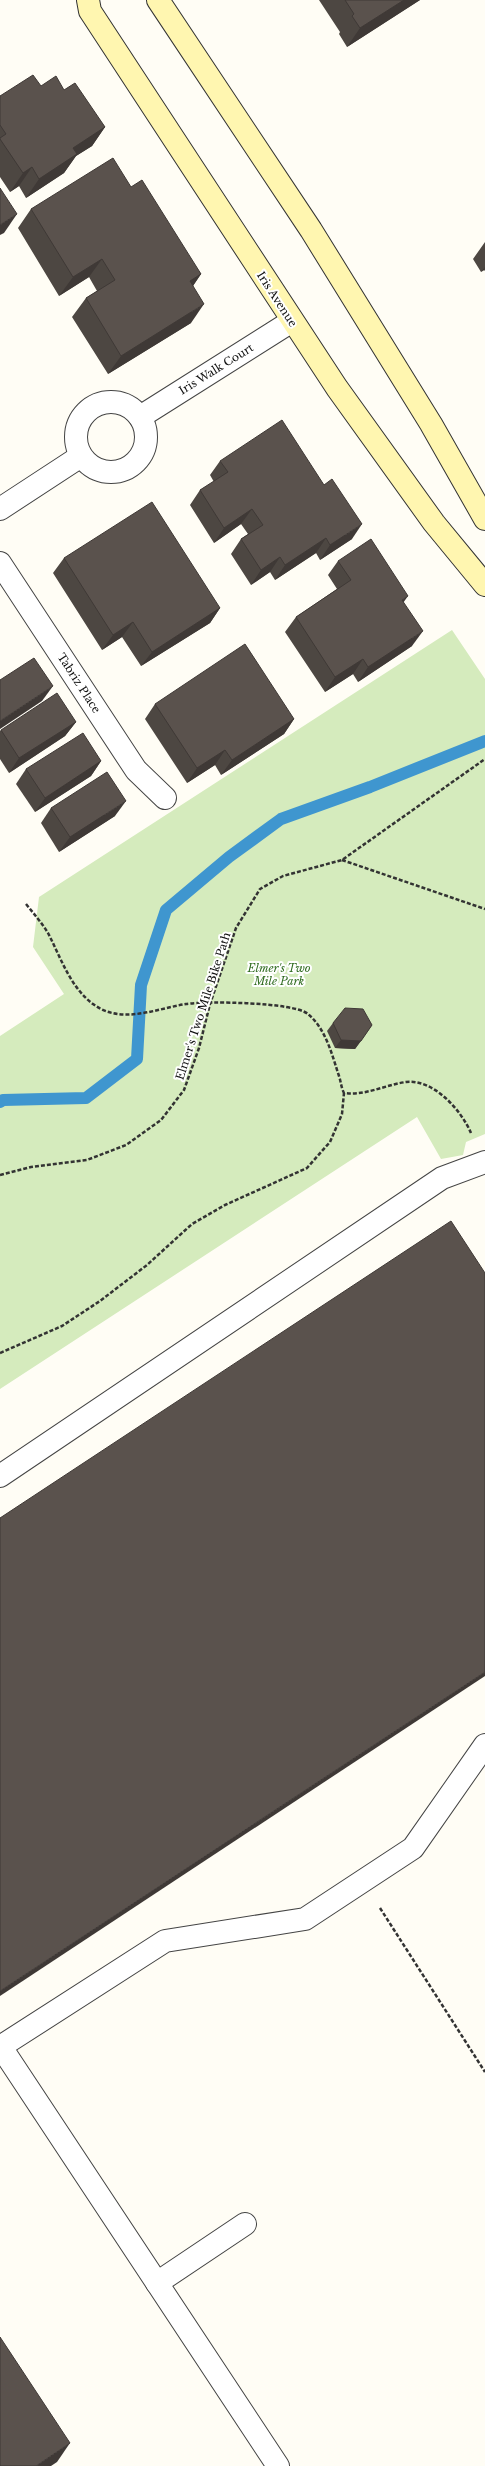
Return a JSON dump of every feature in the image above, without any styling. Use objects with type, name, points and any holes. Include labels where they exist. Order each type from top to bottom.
[{"type":"main road","name":"Iris Avenue","points":[[88,0],[90,11],[292,321],[386,458],[485,585]]},
{"type":"main road","points":[[158,0],[312,230],[423,411],[485,520]]},
{"type":"street","name":"Iris Walk Court","points":[[140,417],[292,321]]},
{"type":"street","points":[[102,403],[119,403],[133,409],[140,417],[146,428],[146,442],[140,457],[129,467],[121,471],[105,472],[93,468],[81,456],[77,448],[76,432],[83,415],[90,409],[102,403]]},
{"type":"street","points":[[0,509],[81,456]]},
{"type":"street","name":"Tabriz Place","points":[[0,563],[136,770],[165,798]]},
{"type":"street","points":[[0,1476],[442,1178],[484,1163]]},
{"type":"street","points":[[278,2466],[0,2047],[165,1941],[305,1919],[413,1848],[485,1744]]},
{"type":"street","points":[[157,2283],[245,2224]]},
{"type":"path","name":"Elmer's Two Mile Bike Path","points":[[0,1175],[31,1167],[87,1160],[126,1145],[161,1120],[184,1090],[199,1048],[210,1004],[236,928],[260,889],[283,876],[342,860],[485,759]]},
{"type":"path","points":[[342,860],[485,909]]},
{"type":"path","points":[[0,1353],[62,1326],[100,1301],[146,1265],[192,1224],[225,1205],[307,1168],[330,1142],[342,1114],[344,1093],[331,1051],[308,1014],[298,1009],[280,1006],[188,1004],[126,1016],[113,1014],[93,1004],[77,987],[47,932],[26,904]]},
{"type":"path","points":[[344,1093],[364,1092],[407,1082],[428,1087],[445,1098],[457,1109],[468,1126],[484,1163]]},
{"type":"path","points":[[363,1881],[485,2072]]},
{"type":"green space","name":"Elmer's Two Mile Park","points":[[452,630],[485,679],[485,1134],[466,1142],[463,1155],[441,1159],[417,1117],[0,1389],[0,1036],[64,994],[33,947],[39,897]]},
{"type":"building","points":[[345,0],[404,0],[360,28],[352,16],[354,14]]},
{"type":"building","points":[[33,75],[41,86],[56,76],[64,90],[75,83],[105,127],[73,148],[77,154],[39,179],[32,167],[23,173],[0,139],[6,134],[0,125],[0,96]]},
{"type":"building","points":[[113,158],[131,187],[142,180],[201,274],[190,281],[204,304],[121,356],[86,298],[115,280],[102,259],[73,277],[31,209]]},
{"type":"building","points":[[0,188],[17,214],[0,225]]},
{"type":"building","points":[[282,420],[324,485],[332,479],[362,524],[330,545],[326,538],[285,565],[280,557],[261,570],[241,539],[263,525],[252,509],[224,528],[200,490],[228,472],[220,461]]},
{"type":"building","points":[[152,502],[220,608],[152,652],[133,622],[113,635],[64,558]]},
{"type":"building","points":[[371,539],[408,596],[402,600],[423,631],[368,667],[363,659],[335,677],[296,617],[351,580],[338,561]]},
{"type":"building","points":[[245,644],[294,719],[232,760],[225,750],[197,768],[155,704]]},
{"type":"building","points":[[34,658],[53,686],[0,721],[0,680]]},
{"type":"building","points":[[57,693],[76,722],[19,758],[1,730]]},
{"type":"building","points":[[83,733],[101,761],[45,798],[26,769]]},
{"type":"building","points":[[107,772],[126,801],[70,837],[51,808]]},
{"type":"building","points":[[345,1008],[363,1009],[372,1025],[361,1041],[341,1040],[333,1023]]},
{"type":"building","points":[[451,1221],[485,1273],[485,1672],[0,1991],[0,1518]]},
{"type":"building","points":[[0,2337],[70,2443],[36,2466],[0,2466]]},
{"type":"waterway","points":[[0,1102],[3,1100],[86,1098],[137,1059],[141,985],[166,910],[229,857],[281,819],[370,787],[485,741]]}]
